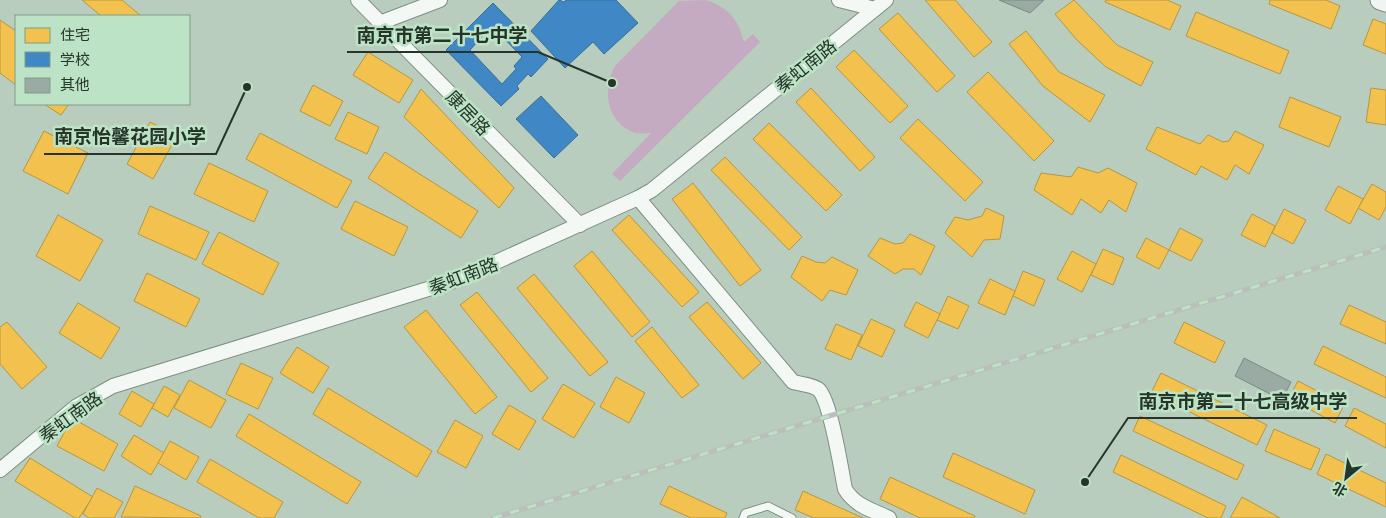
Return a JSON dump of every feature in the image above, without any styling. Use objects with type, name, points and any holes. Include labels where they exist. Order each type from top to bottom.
[{"type":"main road","points":[[1380,0],[1386,2]]},
{"type":"street","name":"康居路","points":[[358,0],[382,22],[580,225]]},
{"type":"street","points":[[382,22],[440,0]]},
{"type":"street","points":[[839,0],[881,4]]},
{"type":"street","name":"秦虹南路","points":[[0,470],[77,406],[113,386],[454,281],[638,198],[652,190],[881,4]]},
{"type":"street","points":[[638,198],[793,382],[818,388],[829,416],[846,489],[857,504],[889,518]]},
{"type":"lane","points":[[743,518],[745,513],[768,506],[792,518]]},
{"type":"shaded area","points":[[705,0],[720,6],[731,15],[739,26],[744,42],[753,34],[760,42],[620,181],[612,174],[651,133],[635,133],[625,128],[612,113],[608,95],[611,75],[615,66],[679,1]]},
{"type":"building: 住宅","points":[[82,0],[122,0],[140,15],[100,15]]},
{"type":"building: 住宅","points":[[925,0],[955,0],[992,42],[974,57]]},
{"type":"building: 住宅","points":[[1074,0],[1117,45],[1153,62],[1141,86],[1106,67],[1077,40],[1055,14]]},
{"type":"building: 住宅","points":[[1106,0],[1167,0],[1181,6],[1170,30],[1105,2]]},
{"type":"building: 住宅","points":[[1270,0],[1326,0],[1340,6],[1331,29],[1269,4]]},
{"type":"building: 住宅","points":[[1196,12],[1289,51],[1280,74],[1186,36]]},
{"type":"building: 住宅","points":[[898,13],[955,76],[937,92],[879,29]]},
{"type":"building: 住宅","points":[[1373,19],[1386,24],[1386,54],[1363,45]]},
{"type":"building: 住宅","points":[[0,20],[15,30],[15,84],[0,73]]},
{"type":"building: 住宅","points":[[1026,31],[1059,72],[1105,95],[1090,122],[1043,86],[1009,44]]},
{"type":"building: 住宅","points":[[854,50],[908,106],[890,123],[836,67]]},
{"type":"building: 住宅","points":[[368,52],[413,80],[399,103],[353,75]]},
{"type":"building: 住宅","points":[[988,72],[1054,141],[1034,161],[967,92]]},
{"type":"building: 住宅","points":[[313,85],[343,101],[330,126],[300,111]]},
{"type":"building: 住宅","points":[[811,88],[875,157],[860,171],[796,102]]},
{"type":"building: 住宅","points":[[1371,88],[1386,90],[1386,125],[1366,122]]},
{"type":"building: 住宅","points":[[421,89],[514,188],[499,208],[404,117]]},
{"type":"building: 住宅","points":[[1290,97],[1341,117],[1329,147],[1279,127]]},
{"type":"building: 住宅","points":[[46,105],[68,105],[61,115]]},
{"type":"building: 住宅","points":[[348,112],[379,127],[367,154],[335,139]]},
{"type":"building: 住宅","points":[[918,119],[983,182],[965,201],[900,138]]},
{"type":"building: 住宅","points":[[150,122],[177,136],[153,179],[127,164]]},
{"type":"building: 住宅","points":[[769,123],[842,195],[826,211],[753,139]]},
{"type":"building: 住宅","points":[[1157,127],[1200,144],[1208,135],[1223,142],[1229,141],[1235,131],[1264,145],[1249,174],[1235,165],[1227,180],[1201,166],[1196,175],[1146,149]]},
{"type":"building: 住宅","points":[[44,131],[88,153],[68,194],[23,171]]},
{"type":"building: 住宅","points":[[260,133],[352,181],[337,208],[246,159]]},
{"type":"building: 住宅","points":[[385,152],[478,211],[461,238],[368,178]]},
{"type":"building: 住宅","points":[[725,157],[802,237],[789,250],[711,170]]},
{"type":"building: 住宅","points":[[209,163],[268,191],[254,222],[194,194]]},
{"type":"building: 住宅","points":[[1078,167],[1098,173],[1108,168],[1137,183],[1126,212],[1109,200],[1101,213],[1081,199],[1072,215],[1034,190],[1041,173],[1071,177]]},
{"type":"building: 住宅","points":[[693,183],[761,270],[740,286],[672,199]]},
{"type":"building: 住宅","points":[[1372,184],[1386,192],[1386,207],[1379,220],[1358,208]]},
{"type":"building: 住宅","points":[[1338,186],[1363,199],[1350,224],[1325,210]]},
{"type":"building: 住宅","points":[[355,201],[408,227],[394,256],[341,229]]},
{"type":"building: 住宅","points":[[150,206],[209,232],[196,260],[138,234]]},
{"type":"building: 住宅","points":[[986,208],[1004,216],[1000,239],[984,240],[972,257],[945,233],[955,217],[968,220],[982,216]]},
{"type":"building: 住宅","points":[[1284,209],[1306,220],[1293,244],[1272,233]]},
{"type":"building: 住宅","points":[[1252,214],[1275,226],[1265,247],[1241,235]]},
{"type":"building: 住宅","points":[[58,215],[103,240],[80,281],[36,256]]},
{"type":"building: 住宅","points":[[629,215],[699,292],[682,307],[612,230]]},
{"type":"building: 住宅","points":[[1180,228],[1203,240],[1191,261],[1169,250]]},
{"type":"building: 住宅","points":[[219,232],[279,263],[263,295],[202,264]]},
{"type":"building: 住宅","points":[[910,234],[935,246],[921,275],[914,269],[903,269],[895,274],[868,256],[880,238],[895,244],[903,243]]},
{"type":"building: 住宅","points":[[1146,238],[1169,250],[1159,269],[1136,257]]},
{"type":"building: 住宅","points":[[1103,249],[1124,258],[1113,285],[1091,275]]},
{"type":"building: 住宅","points":[[592,251],[650,322],[632,337],[574,266]]},
{"type":"building: 住宅","points":[[1072,251],[1096,264],[1082,292],[1057,279]]},
{"type":"building: 住宅","points":[[802,256],[816,262],[825,263],[832,257],[858,270],[846,295],[830,290],[822,301],[791,277]]},
{"type":"building: 住宅","points":[[1023,271],[1045,280],[1034,306],[1013,296]]},
{"type":"building: 住宅","points":[[147,273],[200,299],[186,327],[134,301]]},
{"type":"building: 住宅","points":[[534,274],[608,362],[590,376],[517,288]]},
{"type":"building: 住宅","points":[[990,279],[1015,291],[1005,315],[978,303]]},
{"type":"building: 住宅","points":[[477,292],[548,378],[531,392],[460,305]]},
{"type":"building: 住宅","points":[[948,296],[969,306],[958,329],[937,320]]},
{"type":"building: 住宅","points":[[707,302],[761,363],[743,379],[689,317]]},
{"type":"building: 住宅","points":[[916,302],[940,314],[928,338],[904,326]]},
{"type":"building: 住宅","points":[[78,303],[120,328],[101,359],[59,333]]},
{"type":"building: 住宅","points":[[1349,305],[1386,322],[1386,344],[1340,324]]},
{"type":"building: 住宅","points":[[426,310],[497,397],[475,414],[404,327]]},
{"type":"building: 住宅","points":[[871,319],[895,330],[882,357],[858,346]]},
{"type":"building: 住宅","points":[[7,322],[47,367],[22,389],[0,364],[0,327]]},
{"type":"building: 住宅","points":[[1184,322],[1225,342],[1215,363],[1174,343]]},
{"type":"building: 住宅","points":[[836,324],[862,335],[851,360],[825,349]]},
{"type":"building: 住宅","points":[[652,327],[699,385],[682,398],[635,341]]},
{"type":"building: 住宅","points":[[1323,346],[1386,377],[1386,398],[1314,364]]},
{"type":"building: 住宅","points":[[297,347],[329,367],[313,393],[280,373]]},
{"type":"building: 住宅","points":[[241,363],[273,378],[258,409],[226,394]]},
{"type":"building: 住宅","points":[[1161,373],[1267,425],[1257,445],[1151,393]]},
{"type":"building: 住宅","points":[[616,377],[645,393],[629,423],[600,407]]},
{"type":"building: 住宅","points":[[189,380],[226,400],[211,428],[174,408]]},
{"type":"building: 住宅","points":[[1298,381],[1344,405],[1335,423],[1289,398]]},
{"type":"building: 住宅","points":[[563,384],[595,403],[574,438],[542,419]]},
{"type":"building: 住宅","points":[[164,386],[180,395],[168,417],[152,408]]},
{"type":"building: 住宅","points":[[328,388],[432,451],[417,477],[313,414]]},
{"type":"building: 住宅","points":[[132,391],[154,404],[141,427],[119,414]]},
{"type":"building: 住宅","points":[[509,405],[536,421],[519,450],[492,434]]},
{"type":"building: 住宅","points":[[1354,408],[1386,424],[1386,448],[1345,426]]},
{"type":"building: 住宅","points":[[249,414],[361,482],[347,504],[236,436]]},
{"type":"building: 住宅","points":[[1140,416],[1244,465],[1237,480],[1133,431]]},
{"type":"building: 住宅","points":[[72,418],[118,444],[104,471],[57,446]]},
{"type":"building: 住宅","points":[[455,420],[483,436],[466,468],[437,452]]},
{"type":"building: 住宅","points":[[1274,429],[1320,449],[1311,470],[1265,451]]},
{"type":"building: 住宅","points":[[134,435],[164,453],[151,475],[121,456]]},
{"type":"building: 住宅","points":[[170,441],[199,457],[186,480],[158,463]]},
{"type":"building: 住宅","points":[[953,453],[1035,490],[1025,514],[943,477]]},
{"type":"building: 住宅","points":[[1326,454],[1386,483],[1386,507],[1317,474]]},
{"type":"building: 住宅","points":[[1121,455],[1226,506],[1221,518],[1208,518],[1113,472]]},
{"type":"building: 住宅","points":[[30,458],[93,497],[79,518],[75,518],[15,481]]},
{"type":"building: 住宅","points":[[210,459],[283,502],[274,518],[259,518],[197,482]]},
{"type":"building: 住宅","points":[[890,477],[975,516],[974,518],[920,518],[880,499]]},
{"type":"building: 住宅","points":[[135,486],[201,516],[200,518],[121,517]]},
{"type":"building: 住宅","points":[[669,486],[727,513],[725,518],[691,518],[660,504]]},
{"type":"building: 住宅","points":[[97,488],[123,502],[114,518],[89,518],[83,514]]},
{"type":"building: 住宅","points":[[803,491],[863,518],[814,518],[795,510]]},
{"type":"building: 住宅","points":[[1242,497],[1280,518],[1230,518]]},
{"type":"building: 学校","points":[[559,0],[564,2],[566,0],[616,0],[638,23],[604,54],[593,42],[565,68],[531,31]]},
{"type":"building: 学校","points":[[493,3],[548,59],[531,77],[528,74],[517,86],[519,89],[501,106],[446,50]],"holes":[[[492,26],[522,57],[514,66],[516,69],[502,84],[470,50]]]},
{"type":"building: 学校","points":[[541,96],[578,135],[554,158],[516,119]]},
{"type":"building: 其他","points":[[999,0],[1044,0],[1030,13]]},
{"type":"building: 其他","points":[[1244,358],[1291,382],[1282,400],[1235,376]]},
{"type":"railway","points":[[493,518],[1386,247]]},
{"type":"place","name":"南京市第二十七中学","points":[[612,83]]},
{"type":"place","name":"南京怡馨花园小学","points":[[247,87]]},
{"type":"place","name":"南京市第二十七高级中学","points":[[1085,482]]}]
